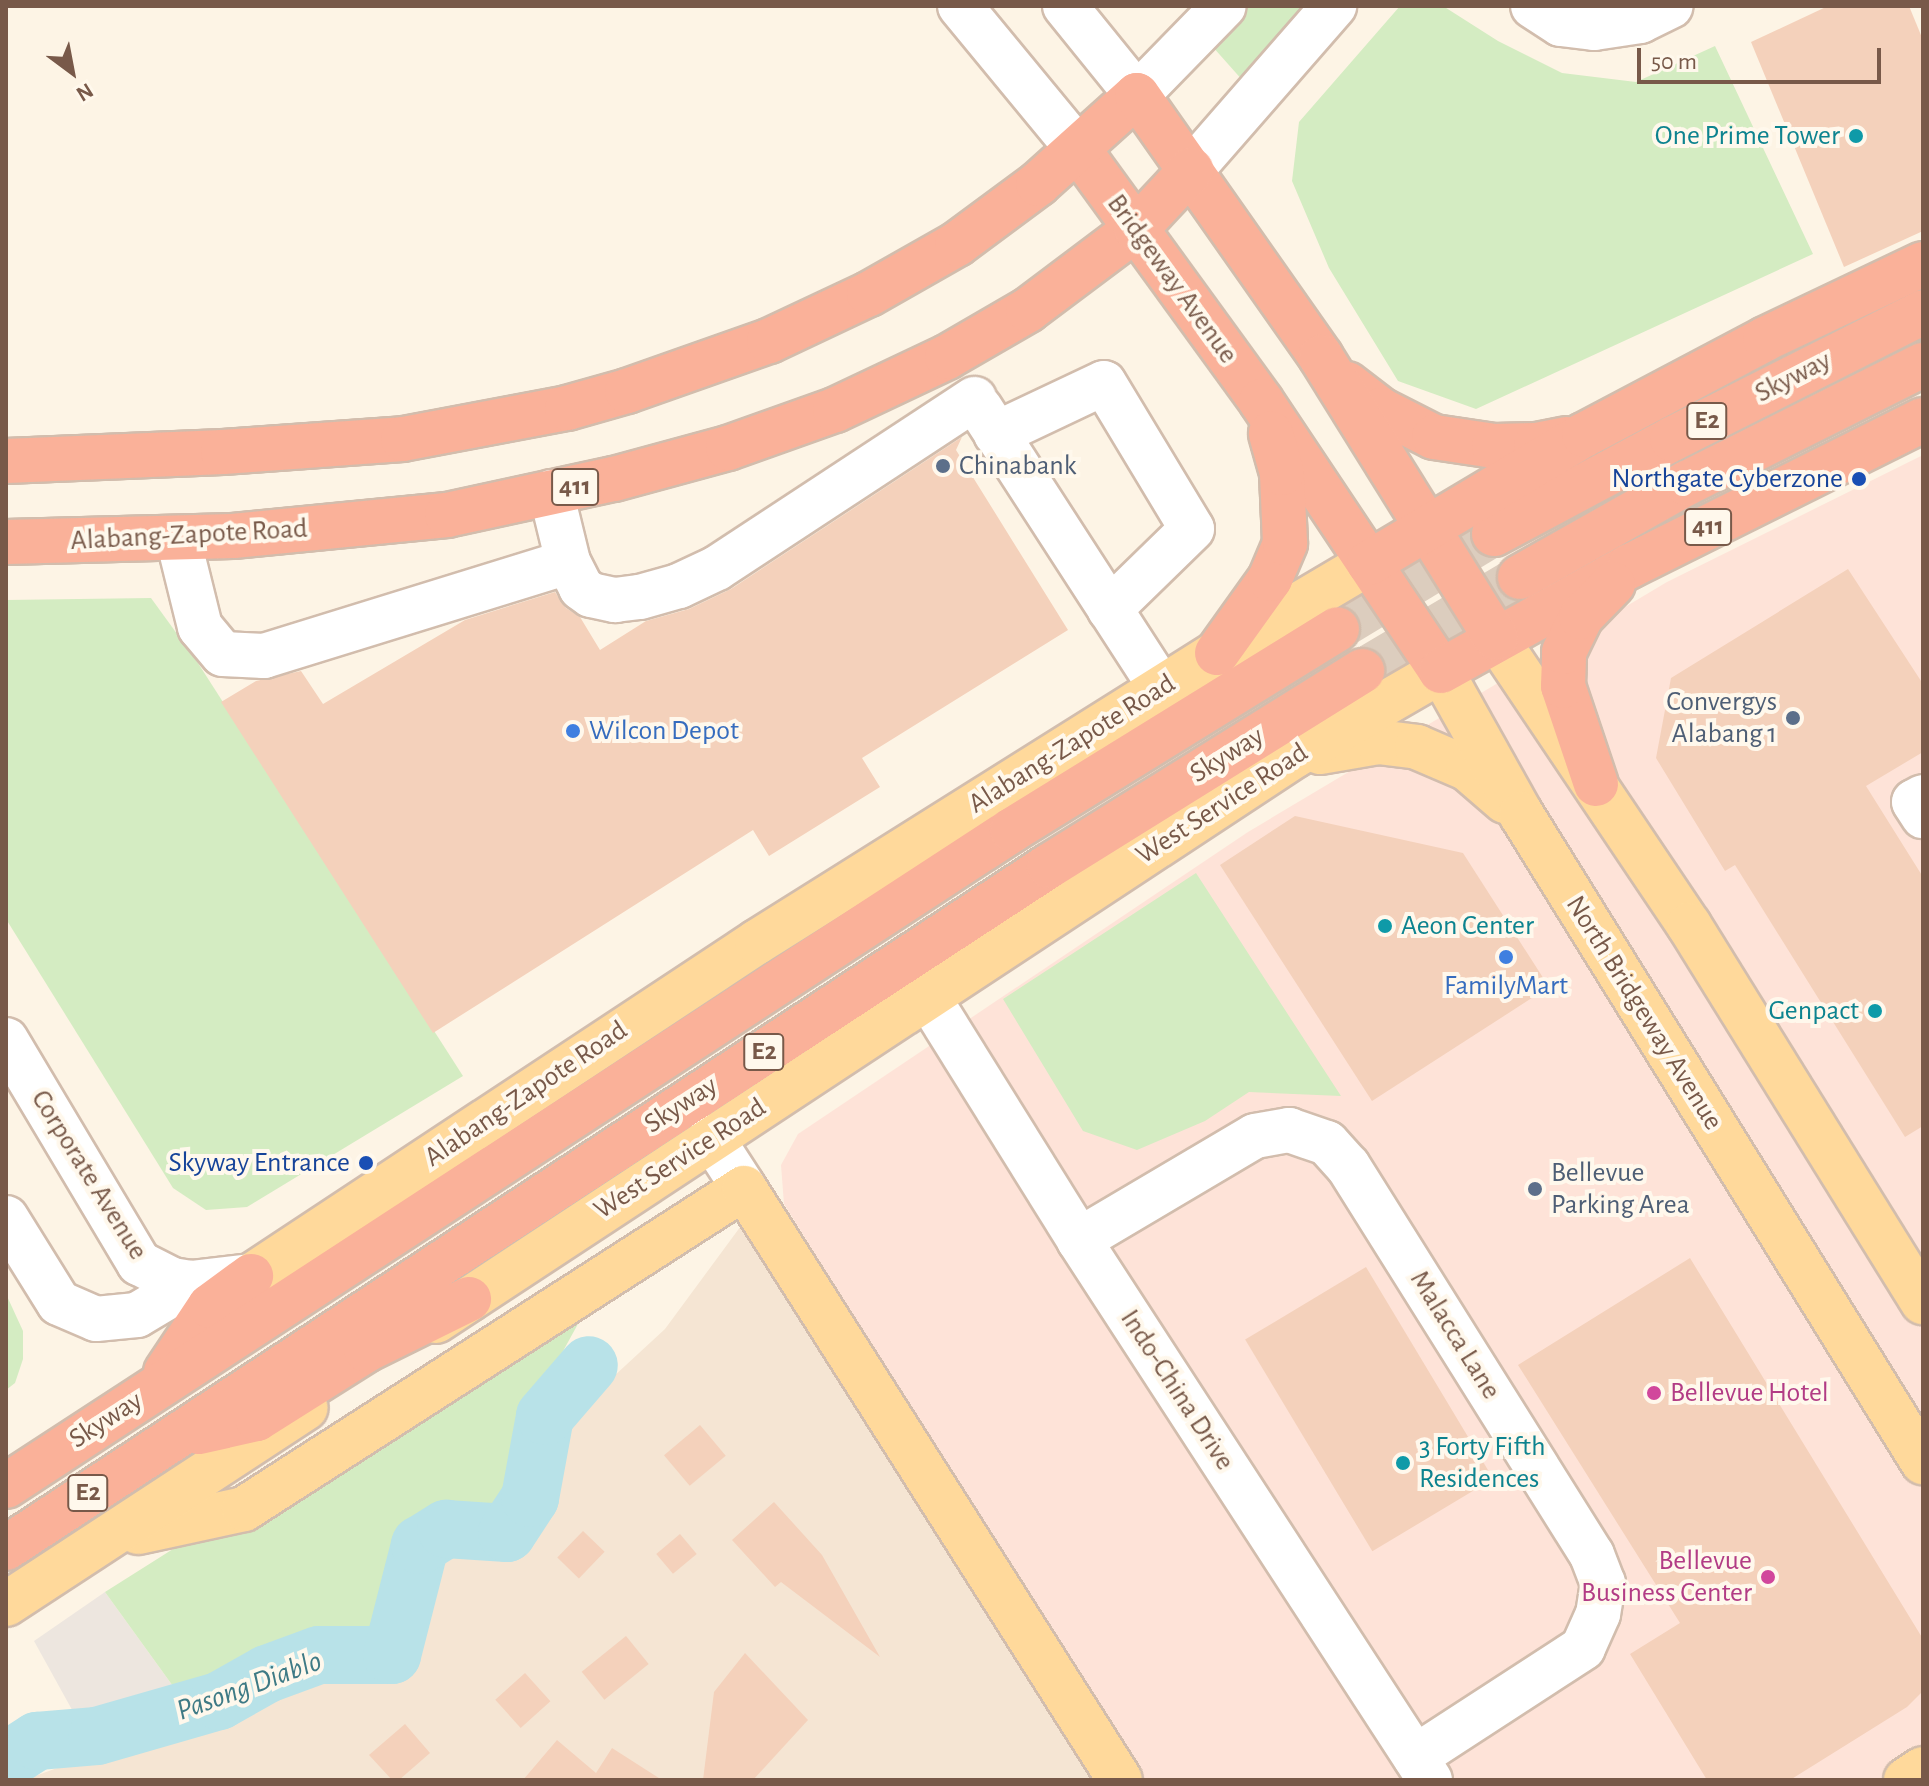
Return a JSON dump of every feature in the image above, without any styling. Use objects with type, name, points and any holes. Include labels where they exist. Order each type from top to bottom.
[{"type":"highway","points":[[6,461],[223,452],[403,439],[567,408],[627,391],[769,341],[869,294],[957,244],[1078,149],[1137,95],[1321,357],[1496,638]]},
{"type":"highway","name":"Bridgeway Avenue","points":[[1078,149],[1261,401],[1369,563]]},
{"type":"highway","name":"Alabang-Zapote Road","points":[[6,542],[178,538],[447,515],[728,448],[835,410],[947,357],[1028,310],[1136,229],[1191,170]]},
{"type":"highway","name":"Alabang-Zapote Road","points":[[1369,563],[1584,435],[1765,339],[1923,264]]},
{"type":"highway","name":"Skyway","points":[[1494,534],[1686,431],[1923,312]]},
{"type":"highway","points":[[1321,357],[1365,399],[1434,437],[1494,446],[1536,445],[1584,435]]},
{"type":"highway","name":"Skyway","points":[[1520,577],[1687,483],[1923,365]]},
{"type":"highway","points":[[1217,653],[1270,579],[1285,543],[1282,473],[1261,401]]},
{"type":"highway","name":"411","points":[[1441,671],[1630,566],[1923,420]]},
{"type":"highway","name":"North Bridgeway Avenue","points":[[1369,563],[1441,671]]},
{"type":"highway","points":[[1596,784],[1563,686],[1564,652],[1581,617],[1630,566]]},
{"type":"highway","name":"Skyway","points":[[6,1486],[999,839],[1337,629]]},
{"type":"highway","name":"Skyway","points":[[6,1548],[1049,866],[1362,671]]},
{"type":"highway","name":"E2","points":[[157,1387],[210,1306],[251,1276]]},
{"type":"highway","points":[[170,1439],[257,1419],[366,1350],[469,1299]]},
{"type":"main road","name":"Alabang-Zapote Road","points":[[251,1276],[757,942],[1217,653],[1369,563]]},
{"type":"main road","points":[[1496,638],[1689,925],[1923,1302]]},
{"type":"main road","name":"West Service Road","points":[[6,1604],[1294,756],[1441,671]]},
{"type":"main road","name":"North Bridgeway Avenue","points":[[1441,671],[1521,814],[1923,1462]]},
{"type":"main road","points":[[1294,756],[1378,742],[1417,747],[1468,769],[1521,814]]},
{"type":"main road","points":[[112,1537],[244,1509],[744,1188],[1120,1780]]},
{"type":"main road","points":[[1906,1780],[1923,1769]]},
{"type":"street","name":"Bridgeway Avenue","points":[[960,6],[1078,149]]},
{"type":"street","points":[[1065,6],[1137,95],[1224,6]]},
{"type":"street","points":[[1191,170],[1334,6]]},
{"type":"street","points":[[1533,6],[1561,24],[1594,28],[1640,21],[1671,6]]},
{"type":"street","points":[[947,357],[1161,688]]},
{"type":"street","points":[[551,492],[568,562],[581,588],[591,595],[615,600],[679,586],[717,568],[985,416],[1104,383],[1192,529],[1110,609]]},
{"type":"street","points":[[178,538],[200,627],[223,654],[264,656],[568,562]]},
{"type":"street","points":[[1923,797],[1914,802],[1923,816]]},
{"type":"street","name":"Indo-China Drive","points":[[928,997],[1079,1240],[1422,1768]]},
{"type":"street","name":"Corporate Avenue","points":[[6,1040],[139,1263],[172,1280],[191,1283],[251,1276]]},
{"type":"street","name":"Malacca Lane","points":[[1079,1240],[1255,1136],[1289,1130],[1327,1143],[1348,1166],[1592,1555],[1603,1583],[1598,1614],[1583,1648],[1422,1768]]},
{"type":"street","points":[[711,1137],[744,1188]]},
{"type":"street","name":"Corporate Avenue","points":[[6,1218],[59,1303],[96,1319],[137,1315],[191,1283]]},
{"type":"shaded area","name":"Northgate Cyberzone","points":[[1923,455],[1923,1780],[1141,1780],[784,1204],[781,1165],[798,1134],[1248,832],[1667,582]]},
{"type":"shaded area","points":[[749,1215],[1102,1780],[24,1780],[60,1767],[137,1752],[310,1677],[364,1677],[401,1653],[423,1560],[452,1542],[504,1549],[531,1518],[548,1437],[665,1329]]},
{"type":"shaded area","points":[[105,1592],[183,1700],[129,1712],[76,1717],[34,1641]]},
{"type":"green space","points":[[1245,6],[1312,6],[1244,82],[1212,46]]},
{"type":"green space","points":[[1400,6],[1443,6],[1498,41],[1562,73],[1636,82],[1715,46],[1813,254],[1476,409],[1398,381],[1329,268],[1292,181],[1299,122]]},
{"type":"green space","points":[[151,598],[196,660],[463,1076],[247,1207],[206,1210],[173,1188],[6,919],[6,600]]},
{"type":"green space","points":[[1196,873],[1341,1096],[1249,1092],[1205,1121],[1137,1150],[1083,1131],[1003,999]]},
{"type":"green space","points":[[703,1214],[749,1215],[584,1313],[535,1402],[512,1516],[438,1522],[404,1544],[385,1649],[309,1643],[183,1700],[105,1592]]},
{"type":"green space","points":[[6,1294],[23,1331],[23,1359],[15,1383],[6,1390]]},
{"type":"building","name":"One Prime Tower","points":[[1828,6],[1909,6],[1923,40],[1923,231],[1844,267],[1751,42]]},
{"type":"building","name":"Wilcon Depot","points":[[962,437],[956,450],[1068,630],[862,758],[880,787],[769,856],[753,830],[433,1033],[221,702],[256,681],[301,671],[323,704],[465,620],[555,592],[566,608],[580,617],[600,650],[646,621],[689,609],[731,589]]},
{"type":"building","points":[[1848,569],[1923,684],[1923,752],[1866,786],[1923,877],[1923,1126],[1905,1137],[1735,865],[1725,871],[1656,758],[1671,678]]},
{"type":"building","name":"Aeon Center","points":[[1295,816],[1463,853],[1549,987],[1372,1101],[1220,865]]},
{"type":"building","name":"Bellevue Business Center","points":[[1690,1258],[1923,1639],[1923,1691],[1907,1707],[1790,1780],[1707,1780],[1630,1654],[1680,1623],[1518,1365]]},
{"type":"building","points":[[1366,1267],[1493,1479],[1372,1551],[1245,1340]]},
{"type":"building","points":[[700,1425],[726,1456],[690,1486],[664,1455]]},
{"type":"building","points":[[774,1502],[822,1555],[880,1657],[781,1582],[775,1587],[732,1540]]},
{"type":"building","points":[[583,1531],[605,1552],[579,1578],[557,1558]]},
{"type":"building","points":[[680,1534],[697,1554],[673,1574],[656,1554]]},
{"type":"building","points":[[626,1636],[649,1664],[604,1700],[582,1672]]},
{"type":"building","points":[[745,1653],[808,1720],[753,1780],[703,1780],[714,1692]]},
{"type":"building","points":[[525,1673],[550,1701],[521,1728],[495,1700]]},
{"type":"building","points":[[405,1724],[430,1753],[399,1780],[392,1780],[369,1755]]},
{"type":"building","points":[[557,1740],[596,1773],[612,1748],[662,1780],[523,1780]]},
{"type":"waterway","name":"Pasong Diablo","points":[[6,1761],[37,1741],[97,1736],[219,1701],[267,1674],[319,1655],[392,1655],[420,1545],[446,1529],[507,1533],[530,1498],[545,1416],[589,1365]]},
{"type":"tunnel","points":[[1337,629],[1494,534]]},
{"type":"tunnel","points":[[1362,671],[1520,577]]},
{"type":"place","name":"One Prime Tower","points":[[1856,136]]},
{"type":"place","name":"Chinabank","points":[[943,466]]},
{"type":"place","name":"Northgate Cyberzone","points":[[1859,479]]},
{"type":"place","name":"Convergys Alabang 1","points":[[1793,718]]},
{"type":"place","name":"Wilcon Depot","points":[[573,731]]},
{"type":"place","name":"Aeon Center","points":[[1385,926]]},
{"type":"place","name":"FamilyMart","points":[[1506,957]]},
{"type":"place","name":"Genpact","points":[[1875,1011]]},
{"type":"place","name":"Skyway Entrance","points":[[366,1163]]},
{"type":"place","name":"Bellevue Parking Area","points":[[1535,1189]]},
{"type":"place","name":"Bellevue Hotel","points":[[1654,1393]]},
{"type":"place","name":"3 Forty Fifth Residences","points":[[1403,1463]]},
{"type":"place","name":"Bellevue Business Center","points":[[1768,1577]]}]
